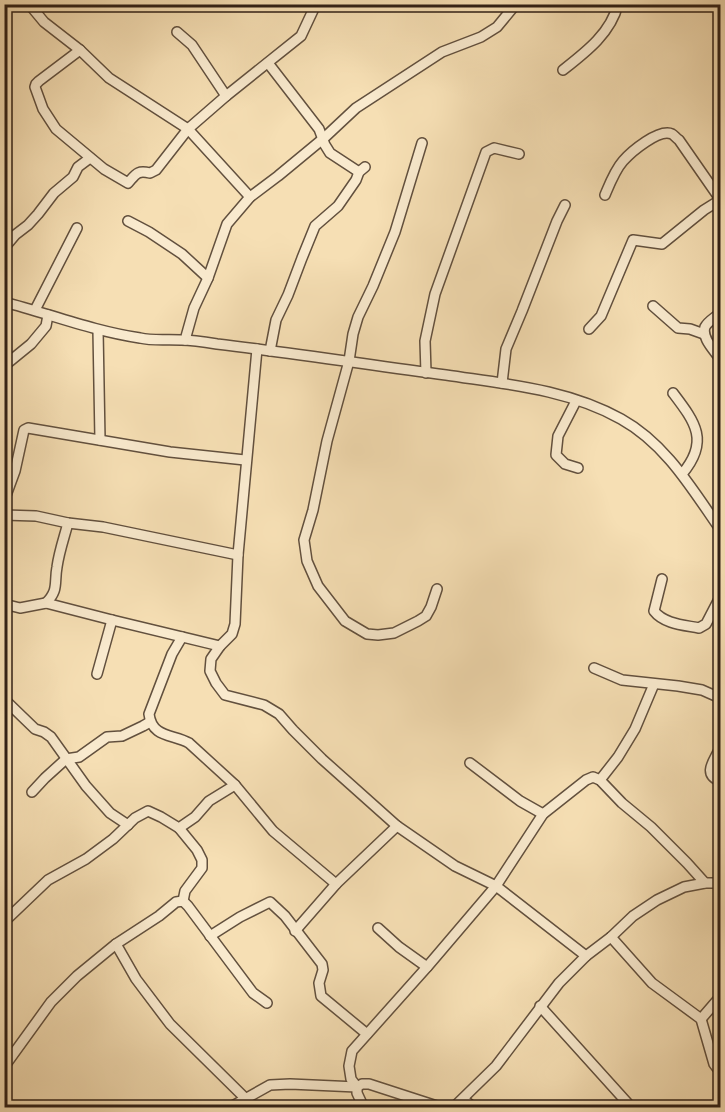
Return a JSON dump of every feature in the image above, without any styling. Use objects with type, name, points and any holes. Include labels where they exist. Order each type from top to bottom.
[{"type":"street","points":[[29,4],[44,22],[80,50],[109,78],[188,129],[250,197]]},
{"type":"street","points":[[80,50],[39,81],[35,87],[43,109],[56,129],[104,169],[128,183],[136,173],[142,171],[150,173],[156,170],[188,129],[301,36],[316,4]]},
{"type":"street","points":[[185,340],[194,308],[208,278],[227,224],[250,197],[279,176],[356,108],[442,52],[497,27],[516,4]]},
{"type":"street","points":[[564,70],[584,54],[607,29],[615,16],[618,4]]},
{"type":"street","points":[[177,32],[192,45],[226,96]]},
{"type":"street","points":[[268,63],[320,129],[330,153],[362,169],[338,206],[315,226],[276,320],[270,351]]},
{"type":"street","points":[[589,329],[601,316],[633,240],[662,244],[720,200],[679,140],[671,133],[663,133],[643,143],[624,160],[616,170],[605,195]]},
{"type":"street","points":[[422,143],[395,232],[358,317],[304,540],[307,561],[318,586],[345,621],[367,634],[394,633],[426,616],[436,590]]},
{"type":"street","points":[[426,373],[425,341],[435,294],[486,152],[494,148],[519,154]]},
{"type":"street","points":[[4,248],[38,214],[54,193],[90,158]]},
{"type":"street","points":[[502,383],[507,349],[556,221],[565,205]]},
{"type":"street","points":[[128,222],[149,232],[182,254],[208,278]]},
{"type":"street","points":[[35,310],[77,228]]},
{"type":"street","points":[[4,302],[98,330],[143,339],[185,340],[539,389],[602,410],[622,420],[662,451],[682,474],[720,529]]},
{"type":"street","points":[[653,306],[678,328],[704,334]]},
{"type":"street","points":[[720,313],[705,327],[704,334],[720,358]]},
{"type":"street","points":[[4,366],[31,344],[46,326],[48,315]]},
{"type":"street","points":[[98,330],[100,440]]},
{"type":"street","points":[[256,349],[237,555],[235,624],[232,634],[211,659],[210,670],[216,683],[225,695],[264,705],[279,714],[322,759],[397,826],[455,866],[496,886],[585,956]]},
{"type":"street","points":[[673,393],[692,417],[698,435],[696,452],[682,474]]},
{"type":"street","points":[[576,401],[558,436],[556,455],[565,464],[578,468]]},
{"type":"street","points":[[4,501],[28,428],[170,452],[245,460]]},
{"type":"street","points":[[4,515],[36,516],[103,527],[237,555]]},
{"type":"street","points":[[46,603],[53,597],[56,568],[68,523]]},
{"type":"street","points":[[662,579],[654,611],[659,618],[668,621],[699,628],[706,624],[720,597]]},
{"type":"street","points":[[4,604],[21,608],[46,603],[220,646]]},
{"type":"street","points":[[97,674],[112,620]]},
{"type":"street","points":[[182,637],[172,654],[149,714],[150,722],[167,736],[189,743],[235,785],[273,831],[336,884]]},
{"type":"street","points":[[594,668],[622,680],[702,690],[720,698]]},
{"type":"street","points":[[600,780],[618,757],[635,729],[654,684]]},
{"type":"street","points":[[4,699],[35,729],[51,737],[86,786],[110,813],[128,825]]},
{"type":"street","points":[[32,792],[66,759],[79,757],[107,737],[122,736],[150,722]]},
{"type":"street","points":[[720,748],[710,768],[711,776],[720,782]]},
{"type":"street","points":[[470,763],[520,801],[543,814]]},
{"type":"street","points":[[364,1107],[351,1079],[349,1066],[352,1051],[496,886],[543,814],[586,780],[593,777],[600,780],[622,803],[659,834],[705,883]]},
{"type":"street","points":[[179,828],[195,817],[209,801],[235,785]]},
{"type":"street","points":[[4,922],[48,880],[86,859],[113,839],[135,818],[148,811],[179,828],[197,850],[202,860],[202,868],[185,891],[183,901],[253,993],[267,1003]]},
{"type":"street","points":[[295,931],[336,884],[397,826]]},
{"type":"street","points":[[449,1107],[463,1099],[496,1065],[540,1006],[585,956],[633,916],[657,900],[684,887],[720,883]]},
{"type":"street","points":[[4,1067],[51,1002],[77,976],[116,944],[176,902],[183,901]]},
{"type":"street","points":[[210,936],[270,902],[285,916],[322,964],[323,970],[319,983],[321,996],[367,1034]]},
{"type":"street","points":[[378,928],[427,967]]},
{"type":"street","points":[[610,937],[652,983],[701,1020],[714,1064],[720,1072]]},
{"type":"street","points":[[116,944],[136,979],[170,1024],[245,1098]]},
{"type":"street","points":[[701,1020],[720,997]]},
{"type":"street","points":[[540,1006],[632,1107]]},
{"type":"street","points":[[229,1107],[270,1085],[291,1084],[357,1088],[362,1084],[369,1084],[443,1107]]},
{"type":"street","points":[[463,1099],[474,1107]]}]
